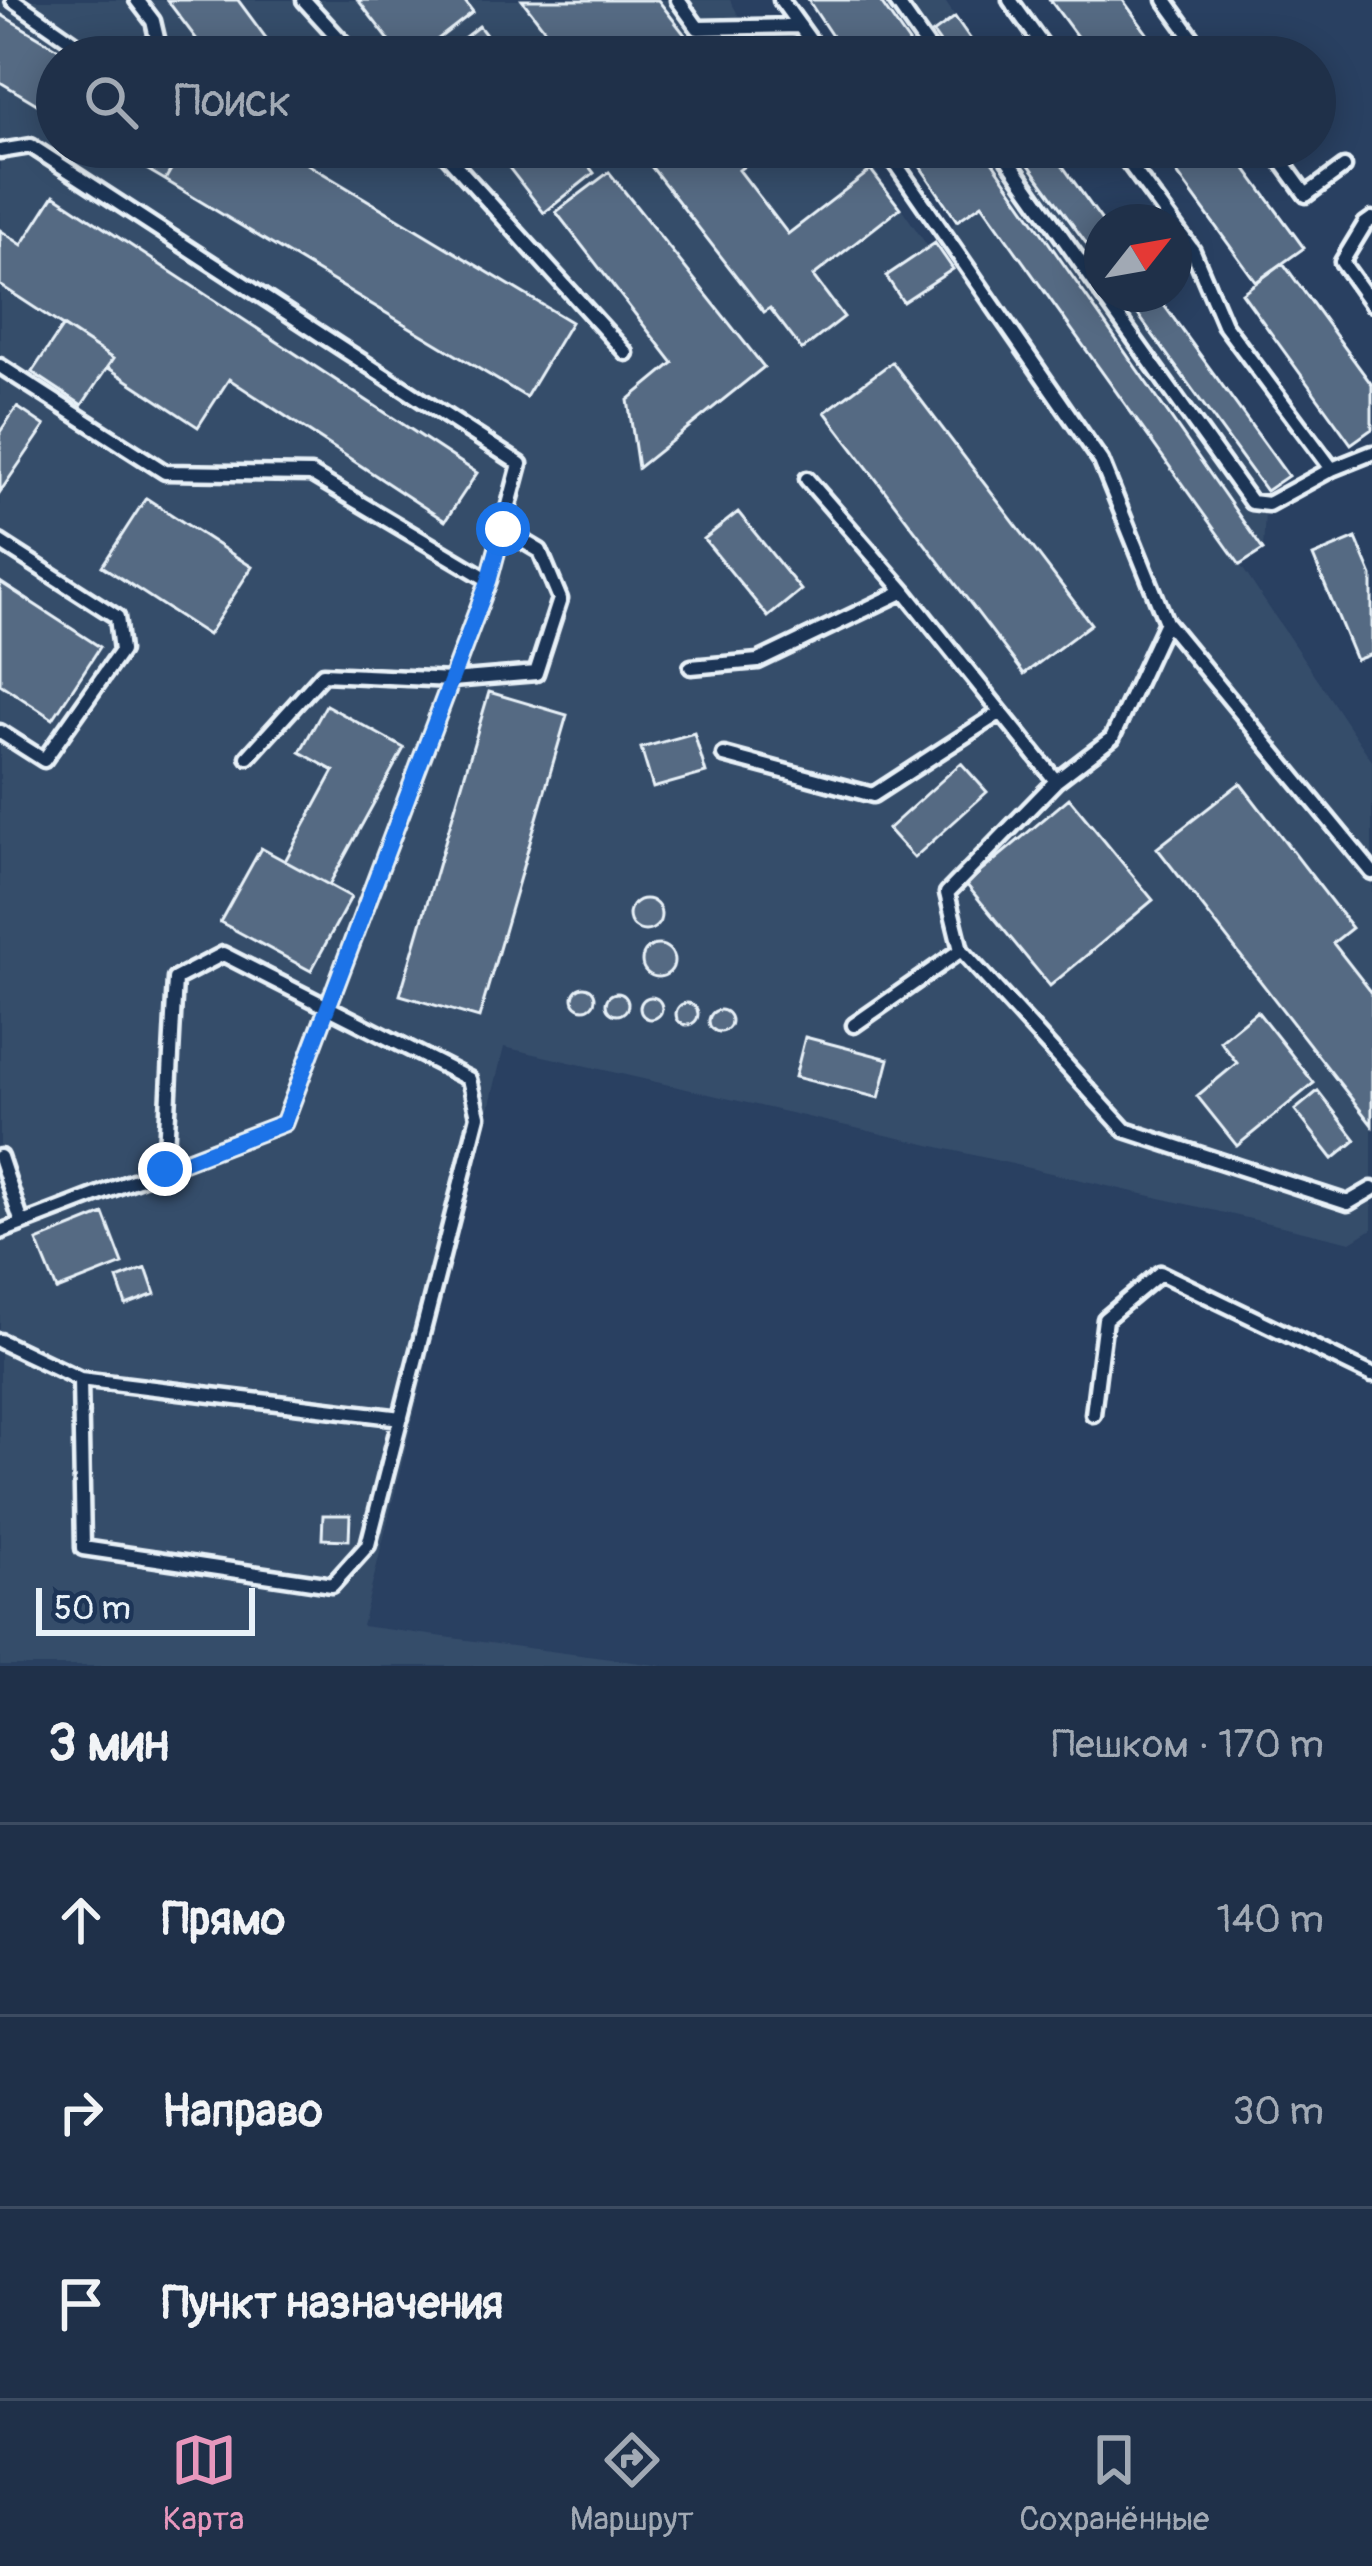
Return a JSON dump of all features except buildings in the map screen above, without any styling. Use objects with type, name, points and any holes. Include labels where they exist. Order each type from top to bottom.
[{"type":"lane","points":[[13,0],[65,36]]},
{"type":"lane","points":[[137,0],[153,21],[157,36]]},
{"type":"lane","points":[[304,0],[337,36]]},
{"type":"lane","points":[[678,0],[698,28],[800,26]]},
{"type":"lane","points":[[781,0],[807,36]]},
{"type":"lane","points":[[895,0],[920,36]]},
{"type":"lane","points":[[1010,0],[1036,36]]},
{"type":"lane","points":[[1166,0],[1191,36]]},
{"type":"lane","points":[[0,151],[36,149]]},
{"type":"lane","points":[[1286,168],[1306,195],[1344,167]]},
{"type":"lane","points":[[0,1232],[284,1123],[489,580],[520,464],[65,168]]},
{"type":"lane","points":[[458,168],[626,353]]},
{"type":"lane","points":[[899,168],[1101,461],[1166,622],[1372,872]]},
{"type":"lane","points":[[1014,168],[1084,268]]},
{"type":"lane","points":[[1132,168],[1158,204]]},
{"type":"lane","points":[[1372,219],[1342,262],[1372,304]]},
{"type":"lane","points":[[1192,250],[1224,324],[1332,470]]},
{"type":"lane","points":[[1115,312],[1251,502],[1268,504],[1372,453]]},
{"type":"lane","points":[[0,366],[165,472],[311,474],[489,580]]},
{"type":"lane","points":[[807,479],[1056,781]]},
{"type":"lane","points":[[248,757],[323,674],[452,680],[536,673],[560,599],[540,551],[503,529]]},
{"type":"lane","points":[[0,542],[117,616],[121,651],[44,760],[0,732]]},
{"type":"lane","points":[[691,667],[758,661],[904,591]]},
{"type":"lane","points":[[1166,622],[1112,738],[1056,781],[947,893],[961,950],[1125,1130],[1348,1203],[1372,1189]]},
{"type":"lane","points":[[724,755],[873,795],[998,714]]},
{"type":"lane","points":[[854,1024],[961,950]]},
{"type":"lane","points":[[80,1379],[83,1548],[332,1586],[368,1545],[478,1115],[469,1079],[223,954],[175,979],[165,1169]]},
{"type":"lane","points":[[0,1157],[22,1223]]},
{"type":"lane","points":[[1093,1414],[1106,1318],[1160,1273],[1372,1375]]},
{"type":"lane","points":[[0,1341],[80,1379],[401,1418]]},
{"type":"shaded area","points":[[0,0],[730,0],[750,36],[36,36],[36,168],[873,168],[928,247],[957,221],[921,168],[1064,168],[1090,204],[1084,204],[1084,312],[1169,312],[1288,476],[1266,491],[1263,550],[1241,566],[1372,761],[1372,1229],[1351,1242],[504,1047],[362,1626],[663,1666],[0,1666]]},
{"type":"shaded area","points":[[808,0],[944,0],[969,36],[832,36]]},
{"type":"route","points":[[165,1169],[284,1123],[489,580],[503,529]]}]
